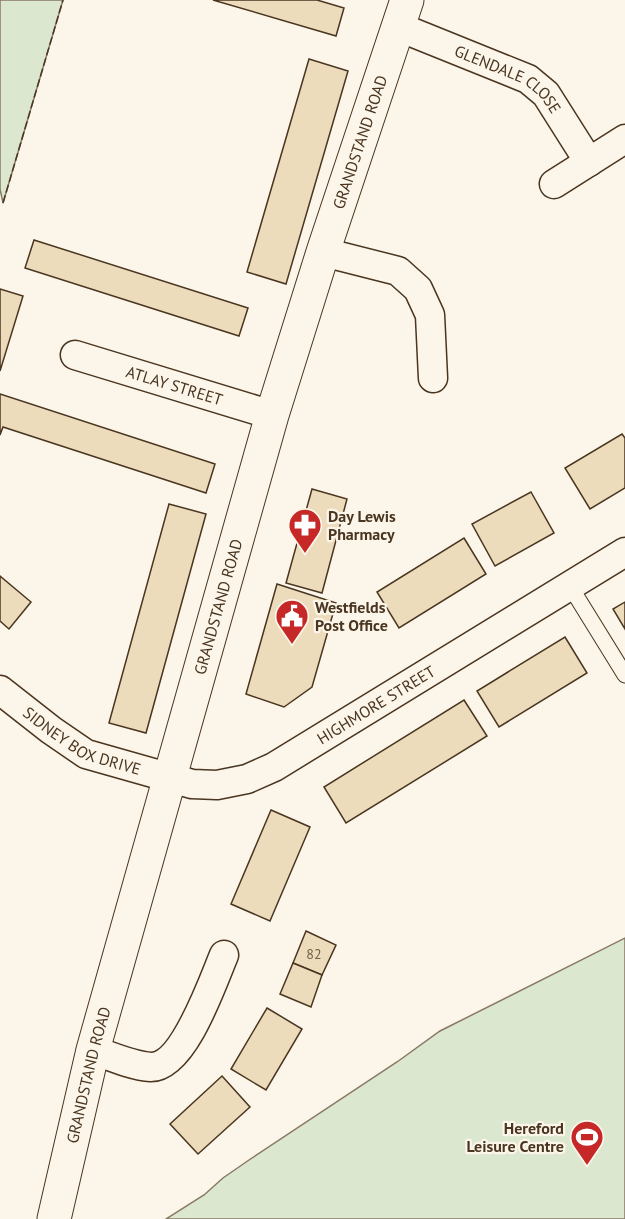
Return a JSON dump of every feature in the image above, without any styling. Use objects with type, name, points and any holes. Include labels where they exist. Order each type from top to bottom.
[{"type":"street","name":"GLENDALE CLOSE","points":[[403,13],[528,80],[546,94],[590,162]]},
{"type":"street","name":"GRANDSTAND ROAD","points":[[54,1219],[93,1050],[272,415],[323,252],[403,13]]},
{"type":"street","points":[[554,184],[625,139]]},
{"type":"street","points":[[323,252],[398,271],[418,289],[430,315],[433,378]]},
{"type":"street","name":"ATLAY STREET","points":[[75,355],[272,415]]},
{"type":"street","name":"HIGHMORE STREET","points":[[170,778],[192,784],[217,785],[247,779],[274,767],[625,552]]},
{"type":"street","name":"SIDNEY BOX DRIVE","points":[[0,690],[86,754],[170,778]]},
{"type":"street","points":[[93,1050],[153,1067],[171,1058],[195,1024],[224,955]]},
{"type":"lane","points":[[570,586],[625,675]]},
{"type":"green space","points":[[0,0],[63,0],[3,203],[0,189]]},
{"type":"green space","points":[[625,938],[625,1219],[166,1219],[440,1031]]},
{"type":"building","points":[[213,0],[317,0],[344,8],[336,36]]},
{"type":"building","points":[[309,59],[348,71],[286,284],[247,272]]},
{"type":"building","points":[[34,240],[248,308],[239,336],[25,268]]},
{"type":"building","points":[[0,289],[23,296],[0,371]]},
{"type":"building","points":[[0,394],[215,464],[206,493],[3,427],[0,435]]},
{"type":"building","points":[[622,434],[625,438],[625,488],[590,509],[565,468]]},
{"type":"building","points":[[312,489],[347,499],[322,593],[286,583]]},
{"type":"building","points":[[531,492],[554,533],[495,566],[472,524]]},
{"type":"building","points":[[169,504],[206,514],[146,733],[109,723]]},
{"type":"building","points":[[464,538],[486,574],[399,628],[377,592]]},
{"type":"building","points":[[0,576],[31,602],[9,629],[0,621]]},
{"type":"building","name":"Westfields Post Office","points":[[277,584],[336,603],[312,687],[284,707],[246,694]]},
{"type":"building","points":[[625,602],[625,629],[613,609]]},
{"type":"building","points":[[565,637],[587,673],[499,727],[477,691]]},
{"type":"building","points":[[464,700],[487,736],[346,823],[324,787]]},
{"type":"building","points":[[271,810],[310,827],[270,921],[231,904]]},
{"type":"building","points":[[306,931],[336,945],[322,975],[293,963]]},
{"type":"building","points":[[293,963],[322,975],[311,1007],[280,994]]},
{"type":"building","points":[[267,1008],[302,1029],[266,1090],[231,1069]]},
{"type":"building","points":[[222,1076],[250,1107],[198,1154],[170,1124]]},
{"type":"fence","points":[[3,203],[63,0]]},
{"type":"place","name":"Day Lewis Pharmacy","points":[[305,554]]},
{"type":"place","name":"Westfields Post Office","points":[[292,645]]},
{"type":"place","name":"Hereford Leisure Centre","points":[[587,1166]]}]
